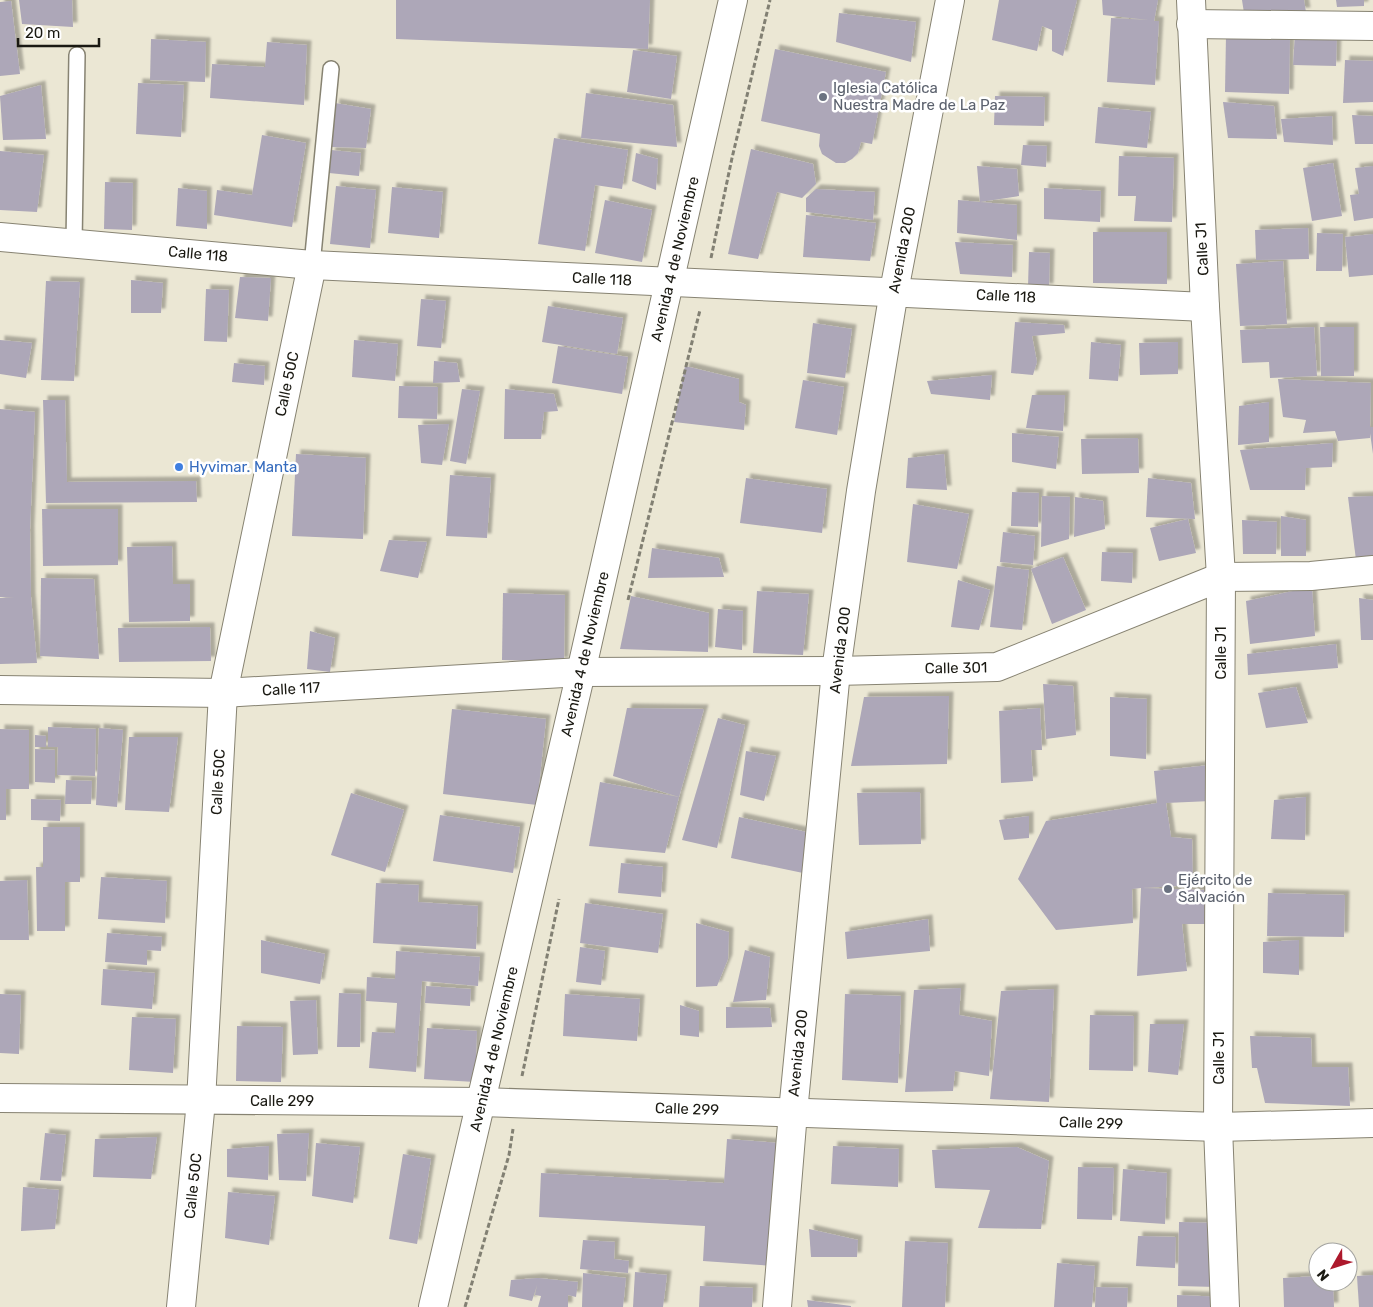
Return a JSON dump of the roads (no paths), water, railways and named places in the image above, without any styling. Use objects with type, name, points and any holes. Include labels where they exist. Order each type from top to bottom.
[{"type":"street","name":"Avenida 4 de Noviembre","points":[[433,1307],[581,672],[733,0]]},
{"type":"street","name":"Avenida 200","points":[[777,1307],[793,1112],[836,671],[861,491],[894,290],[950,0]]},
{"type":"street","points":[[1191,12],[1373,26]]},
{"type":"street","name":"Calle J1","points":[[1191,12],[1205,306],[1221,577],[1218,1128],[1225,1307]]},
{"type":"street","name":"Calle 118","points":[[0,236],[312,265],[670,282],[894,290],[1205,306]]},
{"type":"street","name":"Calle 50C","points":[[180,1307],[201,1101],[223,693],[312,265]]},
{"type":"street","name":"Calle 301","points":[[581,672],[836,671],[997,667],[1221,577],[1311,576],[1373,570]]},
{"type":"street","name":"Calle 117","points":[[0,690],[223,693],[581,672]]},
{"type":"street","name":"Calle 299","points":[[0,1098],[482,1102],[1218,1128],[1373,1123]]},
{"type":"lane","points":[[74,243],[77,55]]},
{"type":"lane","points":[[312,265],[331,69]]},
{"type":"place","name":"Iglesia Católica Nuestra Madre de La Paz","points":[[823,97]]},
{"type":"place","name":"Hyvimar. Manta","points":[[179,467]]},
{"type":"place","name":"Ejército de Salvación","points":[[1168,889]]}]
